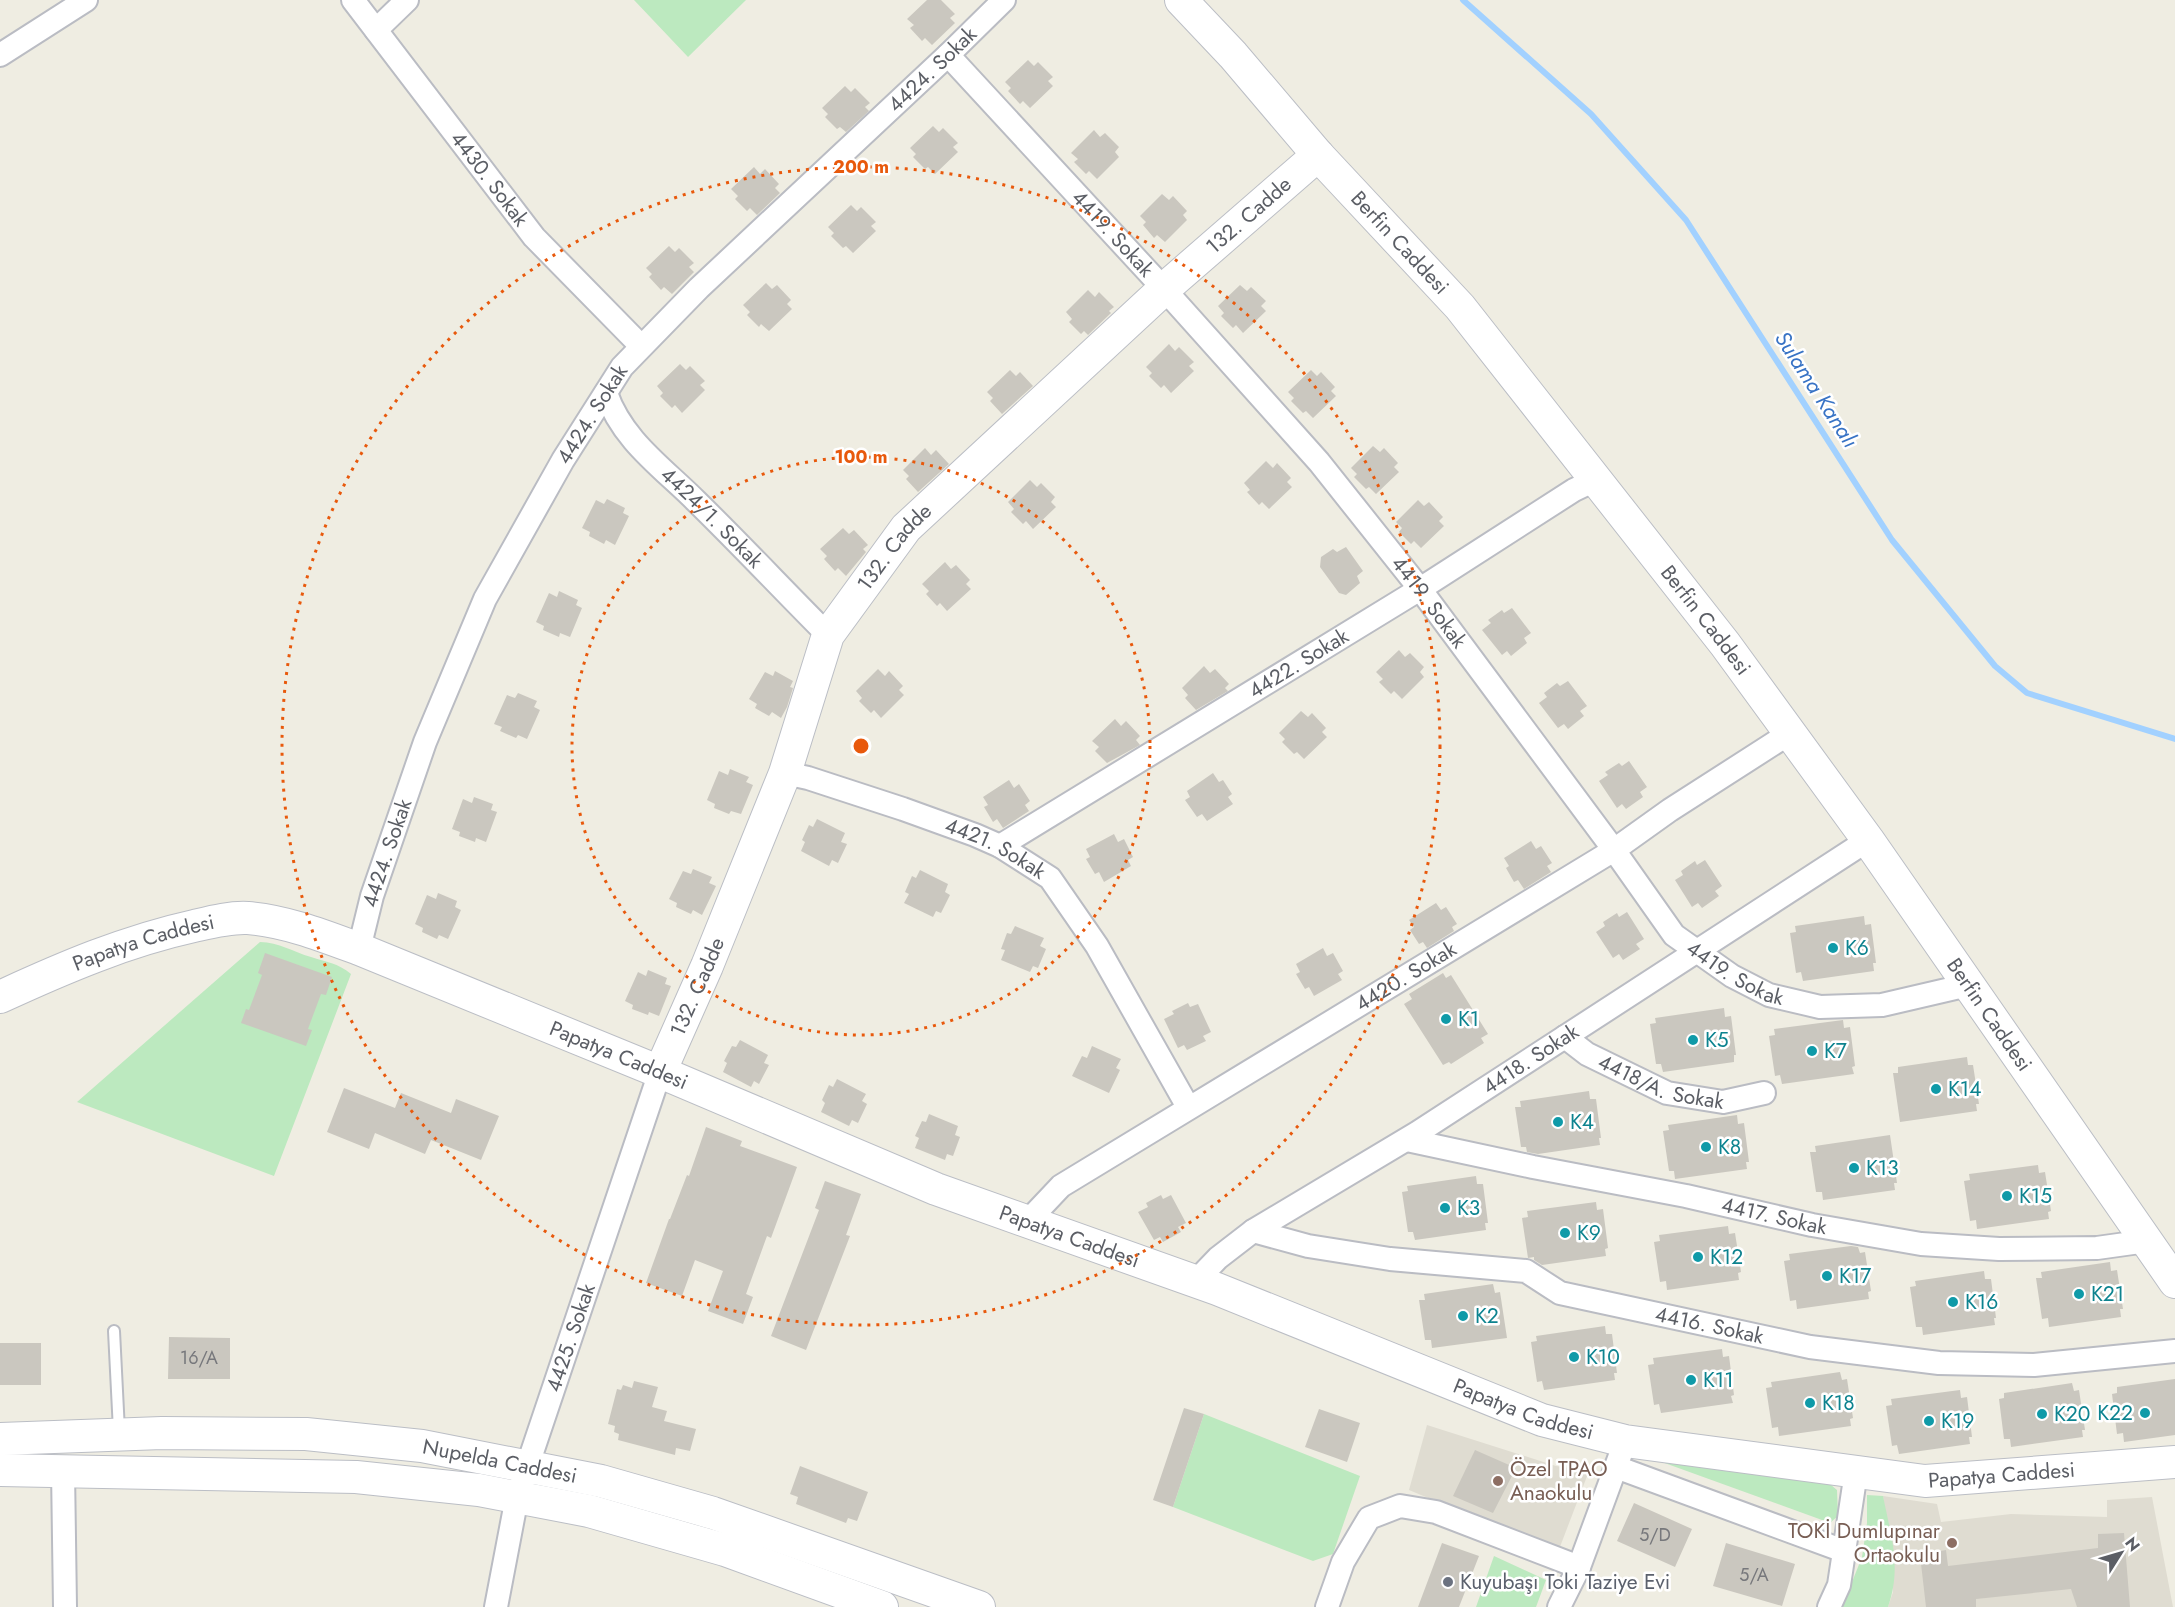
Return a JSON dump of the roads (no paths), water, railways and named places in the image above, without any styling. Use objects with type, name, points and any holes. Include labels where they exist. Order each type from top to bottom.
[{"type":"street","points":[[0,55],[86,0]]},
{"type":"street","name":"4430. Sokak","points":[[353,0],[534,237],[641,346]]},
{"type":"street","points":[[376,30],[407,0]]},
{"type":"street","name":"4424. Sokak","points":[[359,949],[372,896],[425,742],[485,599],[563,460],[622,367],[699,288],[1004,0]]},
{"type":"street","name":"Berfin Caddesi","points":[[1181,0],[1233,54],[1318,155],[1460,307],[1725,644],[1868,840],[2175,1282]]},
{"type":"street","name":"4419. Sokak","points":[[948,55],[1319,462],[1420,589],[1614,850],[1674,935],[1732,976],[1769,995],[1820,1006],[1881,1005],[1968,985]]},
{"type":"street","name":"132. Cadde","points":[[660,1072],[707,966],[785,773],[828,635],[906,528],[1164,290],[1318,155]]},
{"type":"street","name":"4424/1. Sokak","points":[[606,393],[610,406],[640,449],[695,500],[828,635]]},
{"type":"street","name":"4422. Sokak","points":[[1000,846],[1420,589],[1574,490],[1595,480]]},
{"type":"street","name":"4420. Sokak","points":[[1026,1222],[1061,1186],[1614,850],[1670,810],[1790,733]]},
{"type":"street","name":"4421. Sokak","points":[[785,773],[903,808],[1000,846],[1050,878],[1097,946],[1188,1107]]},
{"type":"street","name":"4418. Sokak","points":[[1196,1282],[1218,1258],[1253,1232],[1407,1140],[1868,840]]},
{"type":"street","name":"Papatya Caddesi","points":[[0,997],[76,963],[163,932],[212,922],[247,918],[274,922],[359,949],[660,1072],[936,1190],[1196,1282],[1542,1420],[1620,1454],[1856,1472],[1925,1481],[2175,1462]]},
{"type":"street","name":"4418/A. Sokak","points":[[1565,1037],[1587,1054],[1667,1093],[1723,1102],[1764,1093]]},
{"type":"street","name":"4425. Sokak","points":[[496,1607],[517,1497],[660,1072]]},
{"type":"street","name":"4417. Sokak","points":[[1407,1140],[1686,1196],[1812,1226],[1922,1244],[1999,1249],[2086,1248],[2147,1242]]},
{"type":"street","name":"4416. Sokak","points":[[1253,1232],[1308,1246],[1390,1258],[1526,1271],[1560,1293],[1810,1347],[1939,1363],[2034,1365],[2175,1351]]},
{"type":"street","name":"Nupelda Caddesi","points":[[0,1438],[306,1434],[422,1446],[601,1480],[713,1513],[979,1607]]},
{"type":"street","points":[[1559,1607],[1579,1567],[1620,1454],[1844,1551]]},
{"type":"street","name":"Nupelda Caddesi","points":[[0,1470],[356,1477],[479,1490],[589,1511],[725,1550],[882,1607]]},
{"type":"street","points":[[63,1470],[65,1607]]},
{"type":"street","points":[[1829,1607],[1839,1585],[1856,1472]]},
{"type":"street","points":[[1327,1607],[1343,1562],[1369,1518],[1400,1506],[1436,1512],[1579,1567]]},
{"type":"lane","points":[[114,1331],[119,1435]]},
{"type":"waterway","name":"Sulama Kanalı","points":[[1463,0],[1591,114],[1686,220],[1892,540],[1995,666],[2027,693],[2175,739]]},
{"type":"place","name":"K6","points":[[1833,948]]},
{"type":"place","name":"K1","points":[[1446,1019]]},
{"type":"place","name":"K5","points":[[1693,1040]]},
{"type":"place","name":"K7","points":[[1812,1051]]},
{"type":"place","name":"K14","points":[[1936,1089]]},
{"type":"place","name":"K4","points":[[1558,1122]]},
{"type":"place","name":"K8","points":[[1706,1147]]},
{"type":"place","name":"K13","points":[[1854,1168]]},
{"type":"place","name":"K15","points":[[2007,1196]]},
{"type":"place","name":"K3","points":[[1445,1208]]},
{"type":"place","name":"K9","points":[[1565,1233]]},
{"type":"place","name":"K12","points":[[1698,1257]]},
{"type":"place","name":"K17","points":[[1827,1276]]},
{"type":"place","name":"K21","points":[[2079,1294]]},
{"type":"place","name":"K16","points":[[1953,1302]]},
{"type":"place","name":"K2","points":[[1463,1316]]},
{"type":"place","name":"K10","points":[[1574,1357]]},
{"type":"place","name":"K11","points":[[1691,1380]]},
{"type":"place","name":"K18","points":[[1810,1403]]},
{"type":"place","name":"K22","points":[[2145,1413]]},
{"type":"place","name":"K20","points":[[2042,1414]]},
{"type":"place","name":"K19","points":[[1929,1421]]},
{"type":"place","name":"Özel TPAO Anaokulu","points":[[1498,1481]]},
{"type":"place","name":"TOKİ Dumlupınar Ortaokulu","points":[[1952,1543]]},
{"type":"place","name":"Kuyubaşı Toki Taziye Evi","points":[[1448,1582]]}]
